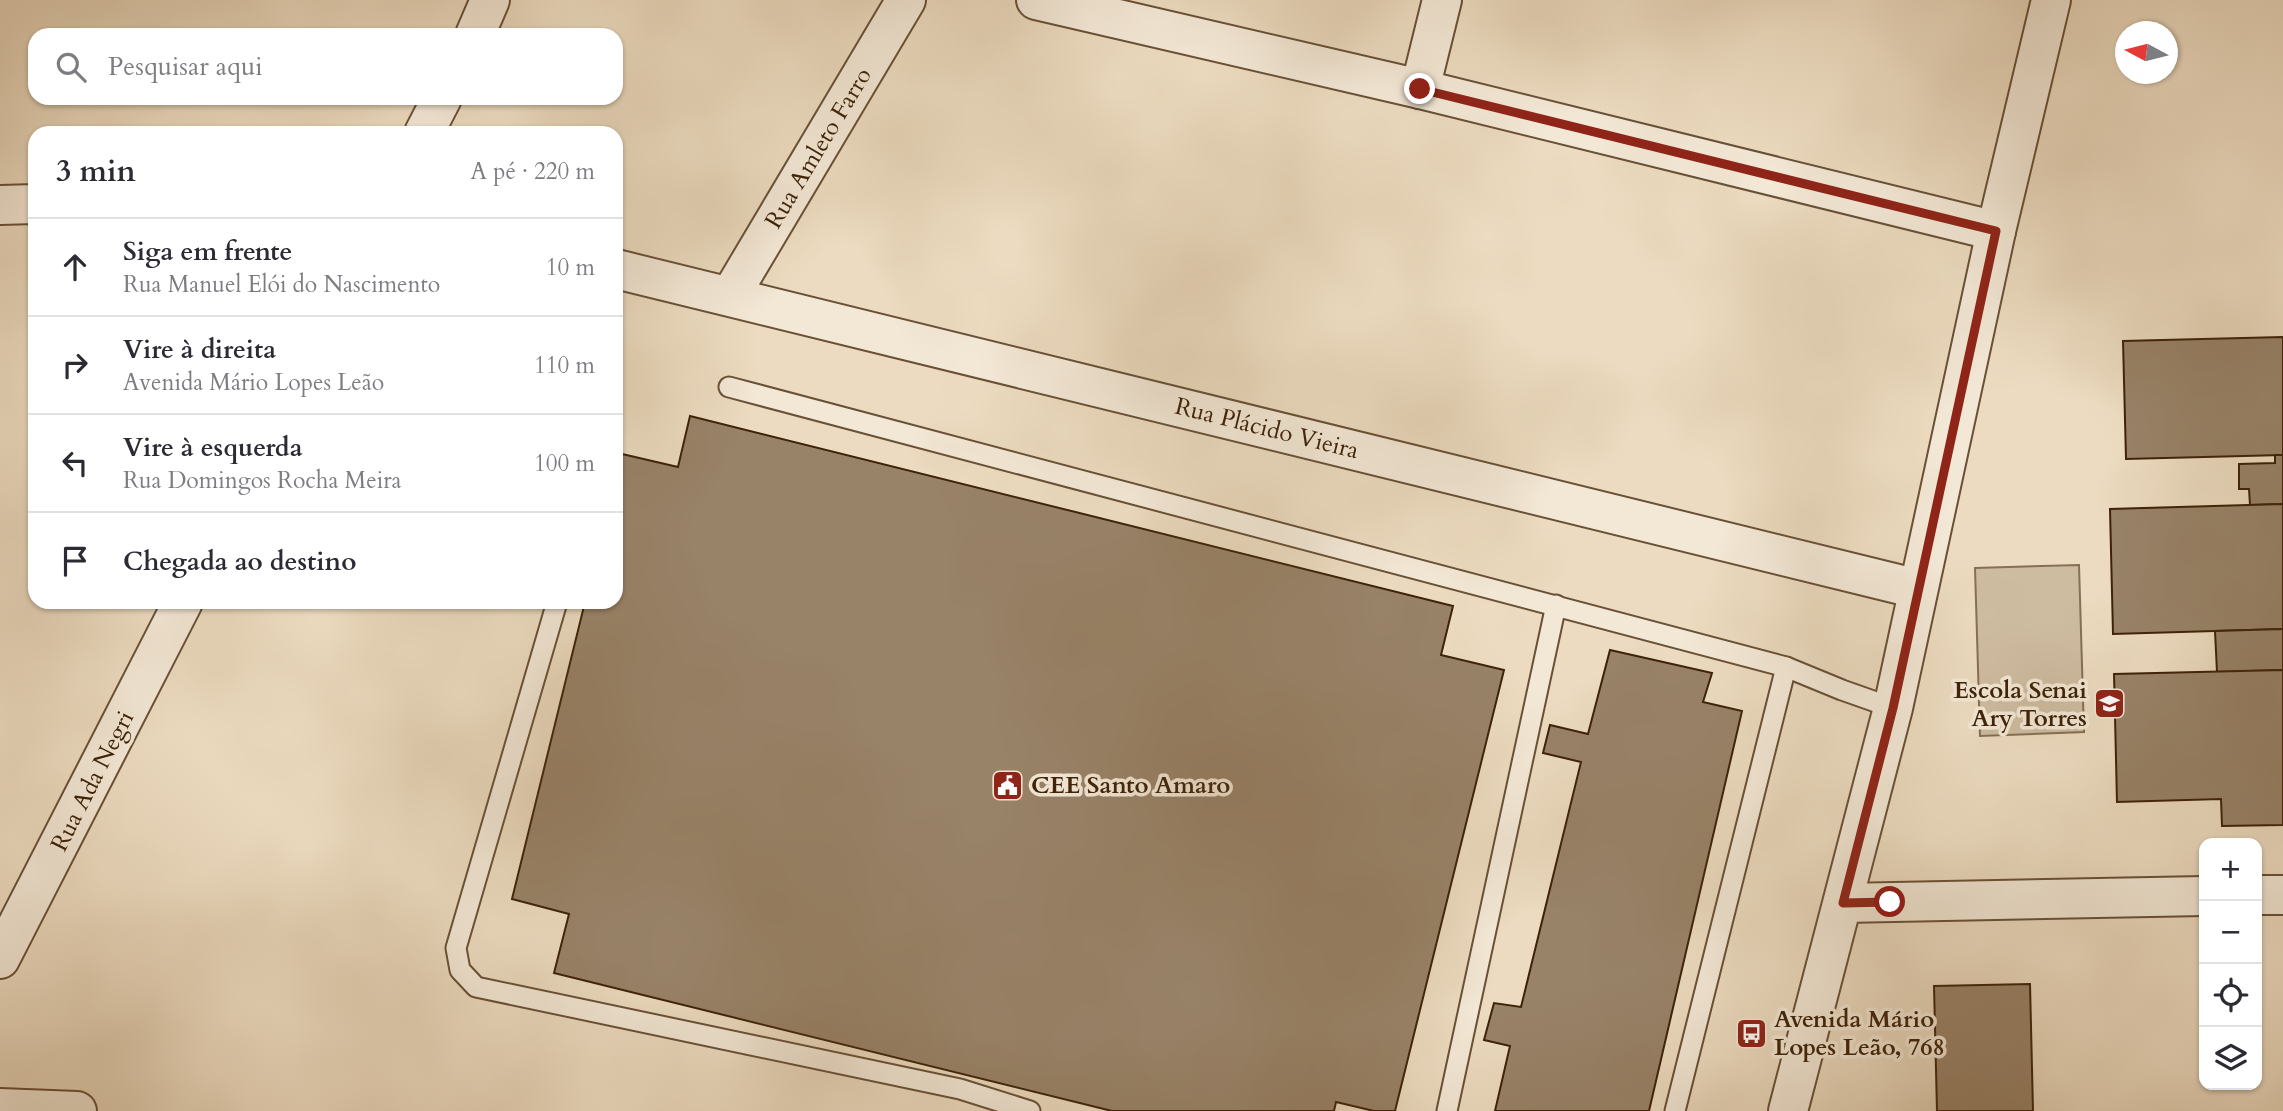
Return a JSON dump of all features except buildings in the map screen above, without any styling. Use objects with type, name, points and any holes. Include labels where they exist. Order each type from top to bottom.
[{"type":"street","points":[[478,28],[490,0]]},
{"type":"street","name":"Rua Amleto Farro","points":[[730,296],[906,0]]},
{"type":"street","points":[[1036,0],[1420,89],[1996,231]]},
{"type":"street","points":[[1420,89],[1442,0]]},
{"type":"street","points":[[1788,1111],[1893,708],[1996,231],[2051,0]]},
{"type":"street","points":[[428,126],[439,105]]},
{"type":"street","points":[[0,205],[28,204]]},
{"type":"street","name":"Rua Plácido Vieira","points":[[623,271],[1918,589]]},
{"type":"street","name":"Rua Ada Negri","points":[[0,959],[179,609]]},
{"type":"street","points":[[2262,895],[2283,895]]},
{"type":"street","points":[[1843,903],[2199,896]]},
{"type":"street","points":[[0,1108],[77,1111]]},
{"type":"lane","points":[[729,387],[1786,667],[1893,708]]},
{"type":"lane","points":[[1447,1111],[1556,605]]},
{"type":"lane","points":[[555,609],[456,948],[460,970],[468,979],[476,987],[960,1089],[1030,1111]]},
{"type":"lane","points":[[1675,1111],[1786,667]]},
{"type":"shaded area","points":[[2079,565],[2084,732],[1980,736],[1975,568]]},
{"type":"place","name":"Escola Senai Ary Torres","points":[[2110,704]]},
{"type":"place","name":"CEE Santo Amaro","points":[[1008,785]]},
{"type":"place","name":"Avenida Mário Lopes Leão, 768","points":[[1751,1033]]},
{"type":"route","points":[[1420,89],[1996,231],[1893,708],[1843,903],[1890,902]]}]
